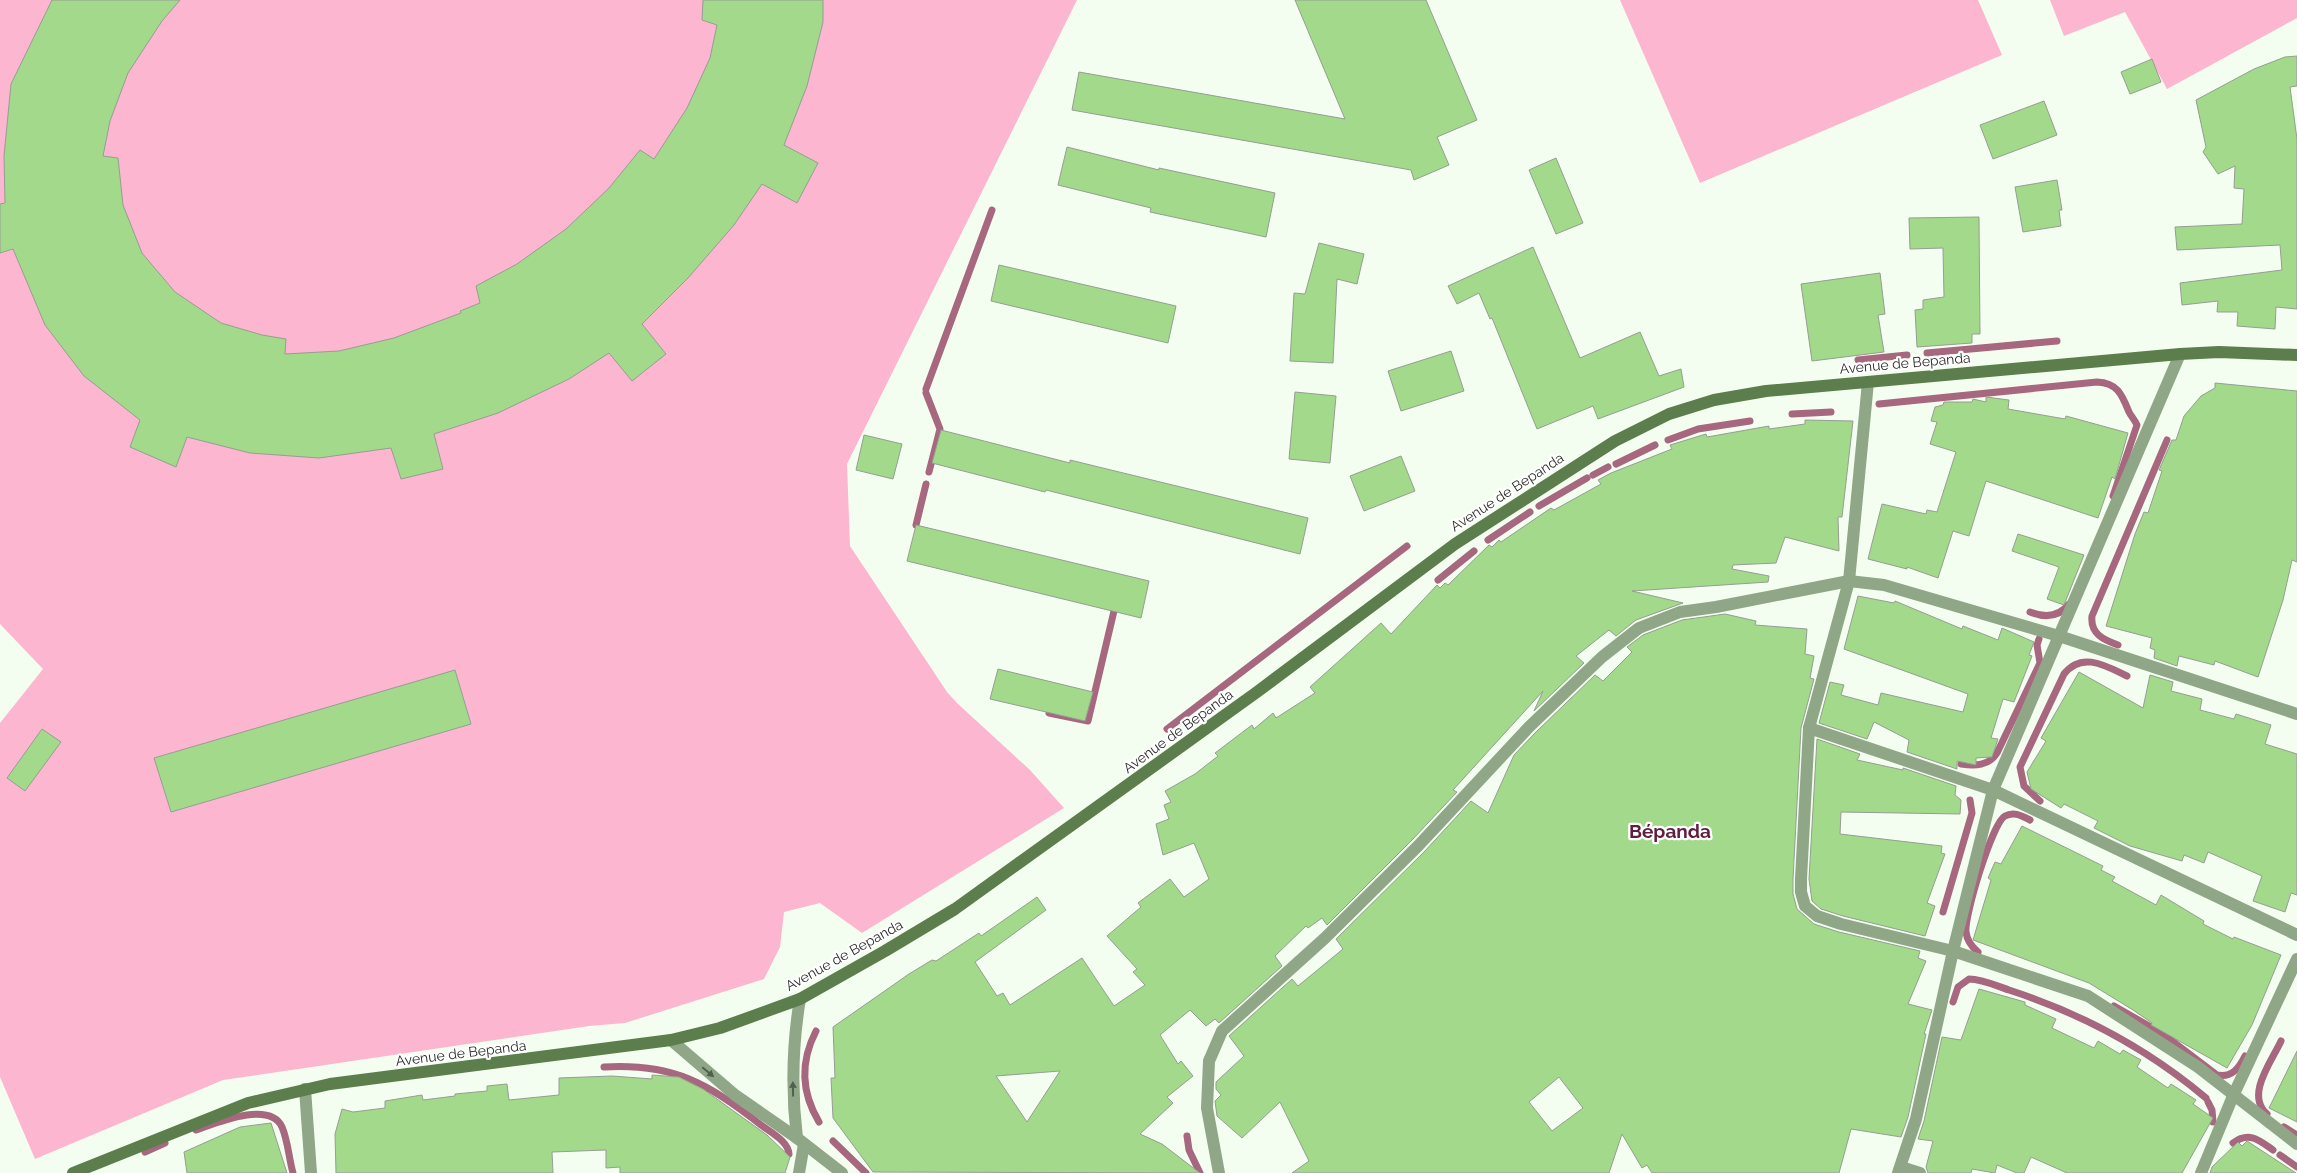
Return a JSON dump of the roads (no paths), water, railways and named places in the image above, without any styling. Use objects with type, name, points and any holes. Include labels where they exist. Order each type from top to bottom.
[{"type":"main road","name":"Avenue de Bepanda","points":[[73,1173],[248,1103],[305,1089],[330,1084],[671,1040],[720,1028],[800,999],[885,952],[954,909],[1256,692],[1455,544],[1615,441],[1669,414],[1714,400],[1766,391],[2180,354],[2219,352],[2297,355]]},
{"type":"street","points":[[1920,1173],[1899,1170],[1916,1119],[1953,951],[1993,790],[2180,354]]},
{"type":"street","points":[[1868,382],[1849,582],[1809,728],[1800,879],[1805,906],[1817,916],[1842,924],[1953,951],[2088,996],[2198,1067],[2297,1144]]},
{"type":"street","points":[[1219,1173],[1207,1108],[1209,1061],[1222,1031],[1325,938],[1418,846],[1529,727],[1602,657],[1639,628],[1680,612],[1849,582],[1884,585],[2059,636],[2297,714]]},
{"type":"street","points":[[1809,728],[1993,790],[2297,935]]},
{"type":"street","points":[[2201,1173],[2233,1096],[2297,959]]},
{"type":"street","points":[[799,1173],[800,1141],[793,1107],[793,1044],[800,999]]},
{"type":"street","points":[[671,1040],[736,1095],[842,1173]]},
{"type":"street","points":[[305,1089],[311,1173]]},
{"type":"waterway","points":[[926,389],[992,210]]},
{"type":"waterway","points":[[1927,353],[2057,341]]},
{"type":"waterway","points":[[1858,360],[1907,355]]},
{"type":"waterway","points":[[1879,404],[2097,382],[2110,385],[2115,387],[2121,395],[2137,425],[2113,496]]},
{"type":"waterway","points":[[926,393],[940,429],[929,472]]},
{"type":"waterway","points":[[1792,414],[1831,412]]},
{"type":"waterway","points":[[1668,440],[1698,429],[1750,421]]},
{"type":"waterway","points":[[2118,645],[2108,641],[2096,632],[2093,627],[2092,616],[2167,440]]},
{"type":"waterway","points":[[1616,464],[1655,445]]},
{"type":"waterway","points":[[1593,475],[1608,467]]},
{"type":"waterway","points":[[1539,506],[1587,478]]},
{"type":"waterway","points":[[916,525],[926,484]]},
{"type":"waterway","points":[[1488,540],[1530,512]]},
{"type":"waterway","points":[[1167,729],[1407,546]]},
{"type":"waterway","points":[[1438,580],[1474,551]]},
{"type":"waterway","points":[[2030,612],[2046,616],[2056,614],[2069,604]]},
{"type":"waterway","points":[[1049,713],[1088,721],[1114,611]]},
{"type":"waterway","points":[[1961,764],[1986,763],[1997,753],[2040,663],[2037,645],[2039,639]]},
{"type":"waterway","points":[[2040,801],[2024,786],[2020,767],[2064,674],[2078,663],[2086,662],[2103,665],[2127,676]]},
{"type":"waterway","points":[[1943,912],[1972,813],[1970,800]]},
{"type":"waterway","points":[[1978,952],[1967,938],[1966,932],[1969,909],[1986,852],[1993,835],[2005,816],[2015,814],[2030,820]]},
{"type":"waterway","points":[[1953,1002],[1958,987],[1969,979],[1979,980],[2036,999],[2113,1035],[2161,1064],[2206,1098]]},
{"type":"waterway","points":[[2114,1006],[2163,1034],[2217,1075],[2227,1075],[2234,1071],[2245,1056]]},
{"type":"waterway","points":[[816,1031],[807,1054],[805,1077],[809,1099],[819,1122]]},
{"type":"waterway","points":[[2267,1114],[2261,1106],[2259,1088],[2262,1078],[2281,1041]]},
{"type":"waterway","points":[[604,1067],[650,1068],[688,1079],[706,1087],[742,1110],[774,1134],[782,1141],[789,1154]]},
{"type":"waterway","points":[[2208,1102],[2212,1110],[2213,1122]]},
{"type":"waterway","points":[[196,1130],[229,1119],[255,1114],[266,1115],[276,1119],[284,1132],[293,1173]]},
{"type":"waterway","points":[[2284,1127],[2297,1135]]},
{"type":"waterway","points":[[1187,1136],[1189,1150],[1200,1173]]},
{"type":"waterway","points":[[2233,1143],[2239,1139],[2249,1137],[2258,1140],[2273,1150]]},
{"type":"waterway","points":[[833,1141],[866,1173]]},
{"type":"waterway","points":[[145,1152],[165,1143]]},
{"type":"waterway","points":[[2280,1155],[2297,1167]]},
{"type":"district","name":"Bépanda","points":[[1670,831]]}]
